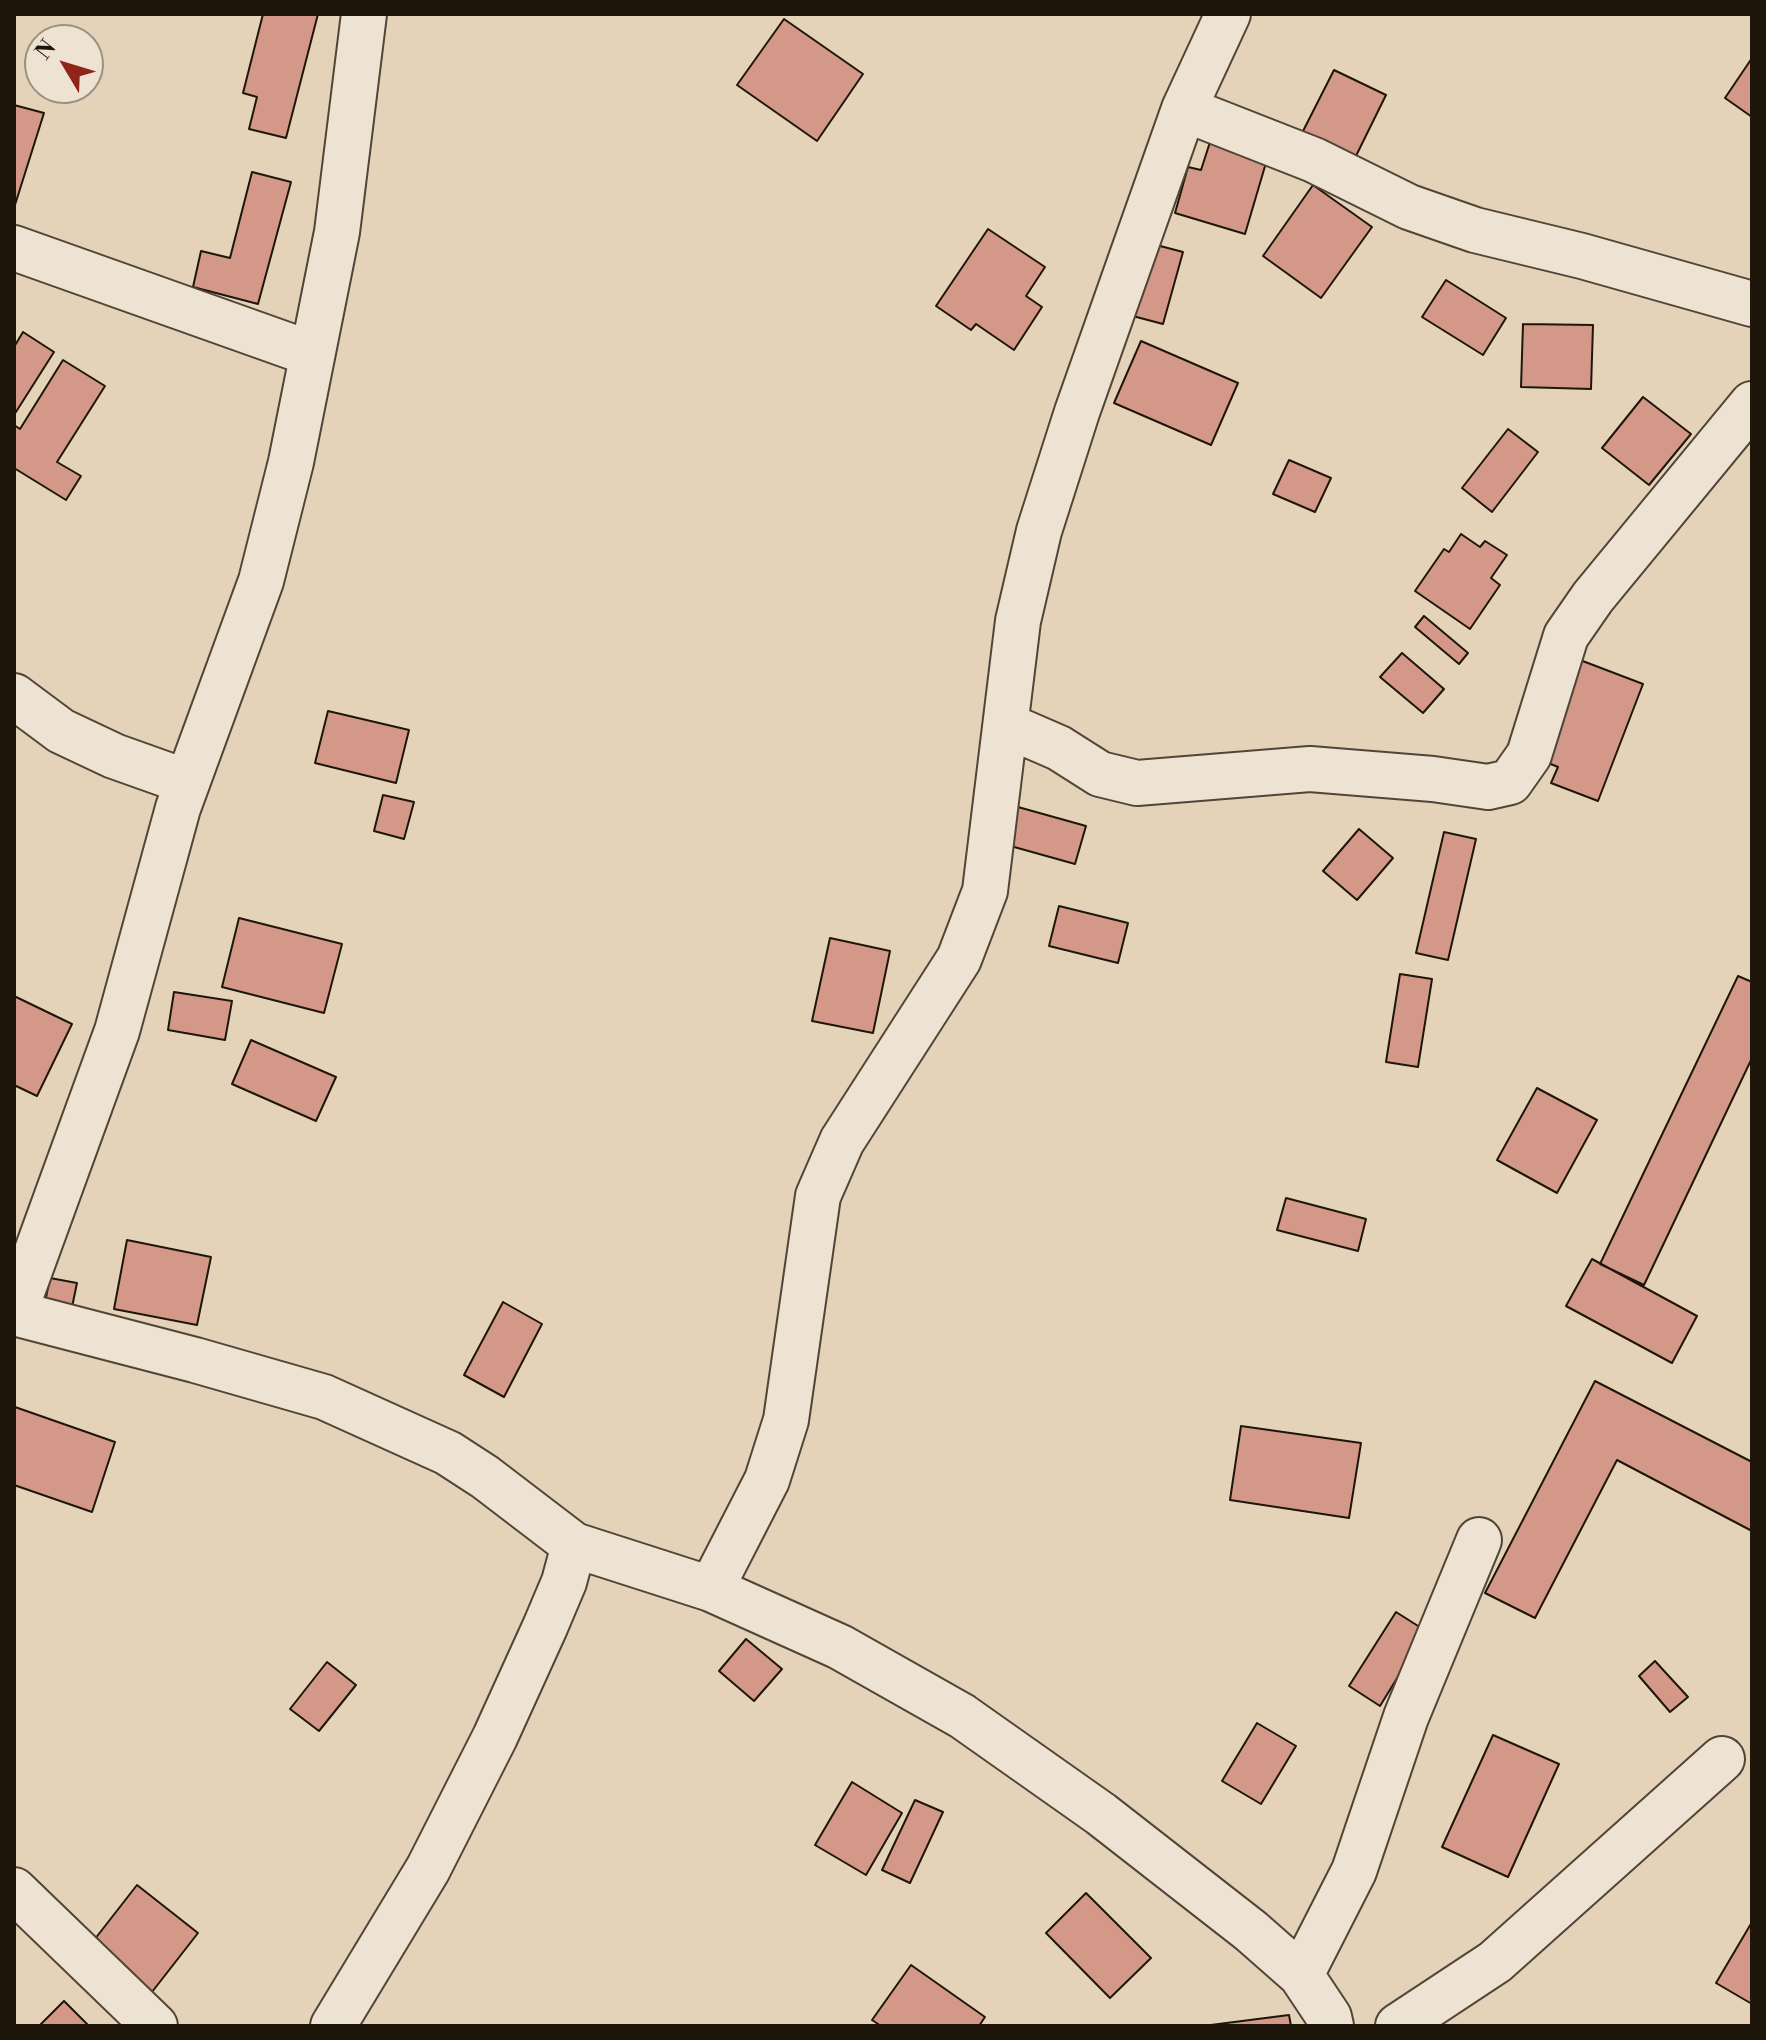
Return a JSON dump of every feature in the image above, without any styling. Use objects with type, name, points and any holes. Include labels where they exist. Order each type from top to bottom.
[{"type":"street","points":[[364,14],[337,232],[291,462],[261,581],[178,808],[117,1031],[14,1314],[324,1397],[448,1453],[485,1477],[574,1545],[711,1589],[840,1647],[962,1716],[1101,1814],[1251,1931],[1301,1975],[1329,2017],[1331,2026]]},
{"type":"street","points":[[711,1589],[767,1480],[786,1420],[818,1196],[842,1141],[959,959],[985,891],[1018,621],[1039,531],[1077,412],[1184,109],[1228,14]]},
{"type":"street","points":[[1184,109],[1314,160],[1409,207],[1475,230],[1582,256],[1752,304]]},
{"type":"street","points":[[14,248],[312,354]]},
{"type":"street","points":[[1006,725],[1059,748],[1100,774],[1137,783],[1310,769],[1433,779],[1488,787],[1510,782],[1529,755],[1566,636],[1593,597],[1752,404]]},
{"type":"street","points":[[14,696],[61,731],[114,756],[187,782]]},
{"type":"street","points":[[1301,1975],[1354,1871],[1406,1717],[1479,1540]]},
{"type":"street","points":[[333,2026],[428,1869],[495,1737],[559,1593],[574,1545]]},
{"type":"street","points":[[1398,2026],[1495,1962],[1722,1759]]},
{"type":"street","points":[[14,1890],[155,2026]]},
{"type":"building","points":[[263,14],[318,14],[286,138],[249,129],[257,97],[243,93]]},
{"type":"building","points":[[784,19],[863,74],[817,141],[737,85]]},
{"type":"building","points":[[1752,58],[1752,117],[1725,98]]},
{"type":"building","points":[[1334,70],[1386,95],[1352,164],[1300,137]]},
{"type":"building","points":[[14,105],[44,113],[14,208]]},
{"type":"building","points":[[1211,139],[1268,156],[1245,234],[1175,213],[1188,167],[1201,170]]},
{"type":"building","points":[[252,172],[291,182],[258,304],[193,287],[201,251],[230,258]]},
{"type":"building","points":[[1313,185],[1372,227],[1321,298],[1263,256]]},
{"type":"building","points":[[988,229],[1045,267],[1026,296],[1042,307],[1014,350],[976,324],[971,330],[936,306]]},
{"type":"building","points":[[1145,242],[1183,252],[1163,324],[1125,314]]},
{"type":"building","points":[[1446,280],[1506,318],[1483,355],[1422,317]]},
{"type":"building","points":[[1523,324],[1593,325],[1591,389],[1521,387]]},
{"type":"building","points":[[23,332],[54,352],[14,415],[14,347]]},
{"type":"building","points":[[1141,341],[1238,383],[1211,445],[1114,403]]},
{"type":"building","points":[[63,360],[105,386],[57,462],[81,476],[66,500],[14,468],[14,425],[20,429]]},
{"type":"building","points":[[1643,397],[1691,434],[1649,485],[1602,448]]},
{"type":"building","points":[[1508,429],[1538,452],[1492,512],[1462,488]]},
{"type":"building","points":[[1289,460],[1331,478],[1315,512],[1273,494]]},
{"type":"building","points":[[1461,534],[1480,547],[1485,541],[1507,555],[1491,578],[1500,585],[1470,629],[1415,591],[1444,549],[1449,552]]},
{"type":"building","points":[[1424,616],[1468,653],[1459,664],[1415,627]]},
{"type":"building","points":[[1402,653],[1444,689],[1423,713],[1380,677]]},
{"type":"building","points":[[1580,660],[1643,684],[1598,801],[1551,783],[1558,767],[1541,760]]},
{"type":"building","points":[[328,711],[409,730],[396,783],[315,763]]},
{"type":"building","points":[[383,795],[414,802],[404,839],[374,831]]},
{"type":"building","points":[[1018,807],[1086,826],[1075,864],[1007,845]]},
{"type":"building","points":[[1359,829],[1393,858],[1357,900],[1323,871]]},
{"type":"building","points":[[1444,832],[1476,839],[1448,960],[1416,953]]},
{"type":"building","points":[[1059,906],[1128,923],[1118,963],[1049,946]]},
{"type":"building","points":[[239,918],[342,944],[324,1013],[222,987]]},
{"type":"building","points":[[830,938],[890,951],[873,1033],[812,1021]]},
{"type":"building","points":[[1400,974],[1432,979],[1418,1067],[1386,1062]]},
{"type":"building","points":[[1738,976],[1752,982],[1752,1058],[1644,1285],[1600,1264]]},
{"type":"building","points":[[174,992],[232,1001],[225,1040],[168,1030]]},
{"type":"building","points":[[14,996],[72,1024],[37,1096],[14,1085]]},
{"type":"building","points":[[251,1040],[336,1077],[316,1121],[232,1084]]},
{"type":"building","points":[[1537,1088],[1597,1120],[1557,1193],[1497,1160]]},
{"type":"building","points":[[1286,1198],[1366,1219],[1358,1251],[1277,1230]]},
{"type":"building","points":[[127,1240],[211,1257],[197,1325],[114,1309]]},
{"type":"building","points":[[1592,1259],[1697,1316],[1672,1363],[1566,1306]]},
{"type":"building","points":[[50,1278],[77,1283],[71,1312],[44,1307]]},
{"type":"building","points":[[503,1302],[542,1324],[504,1397],[464,1375]]},
{"type":"building","points":[[1595,1381],[1752,1462],[1752,1531],[1617,1460],[1535,1618],[1485,1593]]},
{"type":"building","points":[[15,1407],[115,1442],[92,1512],[14,1485]]},
{"type":"building","points":[[1241,1426],[1361,1443],[1349,1518],[1230,1500]]},
{"type":"building","points":[[1396,1612],[1426,1631],[1380,1706],[1349,1686]]},
{"type":"building","points":[[746,1639],[782,1669],[754,1701],[719,1671]]},
{"type":"building","points":[[1655,1661],[1688,1697],[1670,1712],[1639,1676]]},
{"type":"building","points":[[327,1662],[356,1685],[319,1731],[290,1709]]},
{"type":"building","points":[[1257,1723],[1296,1746],[1261,1804],[1222,1781]]},
{"type":"building","points":[[1493,1735],[1559,1764],[1508,1877],[1442,1847]]},
{"type":"building","points":[[852,1782],[902,1813],[866,1875],[815,1845]]},
{"type":"building","points":[[915,1800],[943,1812],[910,1883],[882,1870]]},
{"type":"building","points":[[137,1885],[198,1933],[152,1992],[91,1944]]},
{"type":"building","points":[[1086,1893],[1151,1958],[1110,1998],[1046,1933]]},
{"type":"building","points":[[1752,1922],[1752,2004],[1716,1983]]},
{"type":"building","points":[[911,1965],[985,2017],[979,2026],[881,2026],[872,2020]]},
{"type":"building","points":[[64,2001],[89,2026],[39,2026]]},
{"type":"building","points":[[1289,2015],[1291,2026],[1203,2026]]}]
